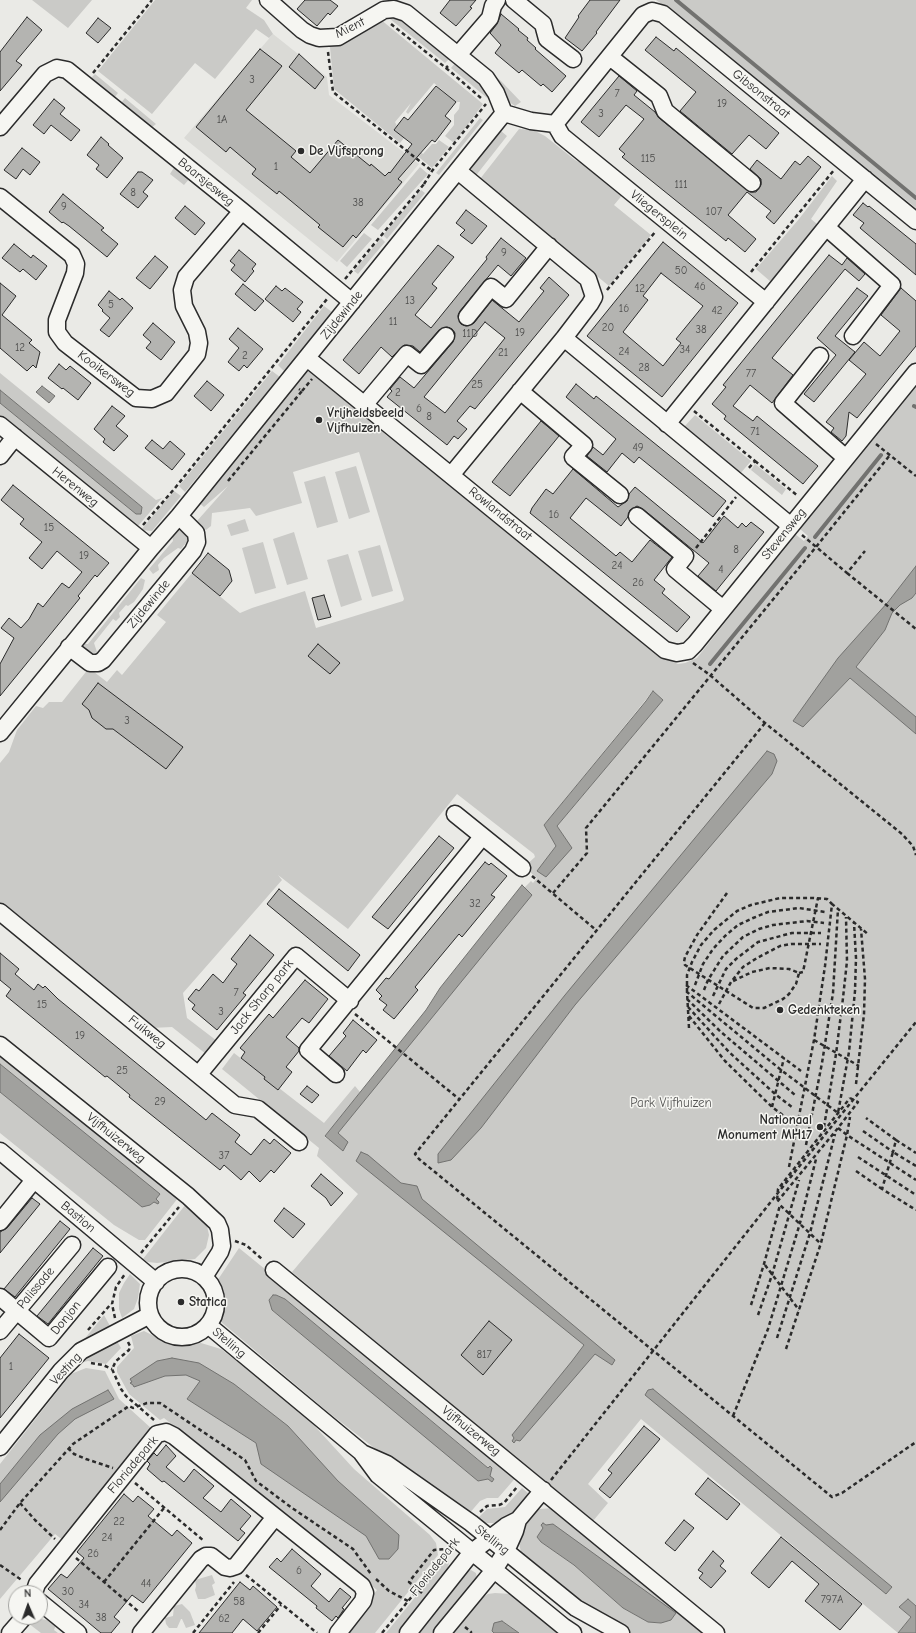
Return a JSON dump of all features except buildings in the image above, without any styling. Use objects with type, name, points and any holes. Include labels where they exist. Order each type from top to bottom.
[{"type":"street","name":"Mient","points":[[268,0],[310,35],[328,38],[338,37],[384,10],[393,10]]},
{"type":"street","points":[[458,55],[490,18],[493,6],[497,0]]},
{"type":"street","points":[[514,0],[543,24],[547,39],[573,59]]},
{"type":"street","points":[[393,10],[406,13],[486,78],[496,93],[504,113],[531,121],[555,124]]},
{"type":"street","name":"Gibsonstraat","points":[[555,124],[643,15],[652,11],[663,14],[916,221]]},
{"type":"street","points":[[610,57],[659,96],[665,110],[752,183]]},
{"type":"street","name":"Baarsjesweg","points":[[0,127],[45,74],[57,68],[66,70],[242,211],[352,302]]},
{"type":"street","name":"Zijdewinde","points":[[0,733],[69,647],[179,516],[504,113]]},
{"type":"street","name":"Vliegersplein","points":[[555,124],[562,136],[766,302]]},
{"type":"street","points":[[452,474],[564,338],[594,297],[588,278],[458,171]]},
{"type":"street","points":[[667,424],[865,179]]},
{"type":"street","name":"Kooikersweg","points":[[0,197],[72,255],[74,259],[76,264],[75,273],[57,320],[57,332],[65,343],[136,398],[152,399],[166,393],[197,354],[199,343],[197,332],[184,306],[182,290],[186,277],[242,211]]},
{"type":"street","points":[[826,227],[892,285],[853,336]]},
{"type":"street","points":[[467,317],[491,287],[506,299],[549,246]]},
{"type":"street","points":[[365,404],[407,354],[421,365],[446,336]]},
{"type":"street","points":[[564,338],[791,526]]},
{"type":"street","points":[[820,356],[783,403],[846,458]]},
{"type":"street","name":"Rowlandstraat","points":[[307,358],[452,474],[665,650],[677,653]]},
{"type":"street","name":"Stevensweg","points":[[677,653],[688,651],[695,644],[916,372]]},
{"type":"street","points":[[520,391],[584,445],[574,457],[620,495]]},
{"type":"street","name":"Herenweg","points":[[0,425],[151,548]]},
{"type":"street","points":[[0,456],[15,437]]},
{"type":"street","name":"Zijdewinde","points":[[69,647],[90,663],[98,663],[103,660],[194,551],[197,542],[196,533],[179,516]]},
{"type":"street","points":[[637,516],[685,556],[675,569],[723,609]]},
{"type":"street","points":[[455,814],[522,868]]},
{"type":"street","points":[[336,1074],[308,1050],[348,1004],[482,837]]},
{"type":"street","name":"Fuikweg","points":[[0,912],[235,1105],[258,1109],[299,1142]]},
{"type":"street","name":"Jack Sharp park","points":[[199,1074],[296,956],[348,1004]]},
{"type":"street","name":"Vijfhuizerweg","points":[[0,1045],[188,1196],[217,1223],[221,1238]]},
{"type":"street","name":"Bastion","points":[[0,1151],[156,1282]]},
{"type":"street","points":[[0,1222],[34,1180]]},
{"type":"street","points":[[204,1277],[220,1252],[222,1246],[221,1238]]},
{"type":"street","name":"Palissade","points":[[0,1331],[72,1245]]},
{"type":"street","name":"Donjon","points":[[0,1297],[49,1338],[108,1267]]},
{"type":"street","points":[[184,1269],[204,1277],[214,1292],[216,1300],[216,1309],[208,1325],[200,1332],[191,1336],[176,1336],[162,1331],[155,1324],[150,1315],[148,1304],[150,1292],[156,1282],[173,1270],[184,1269]]},
{"type":"street","name":"Vijfhuizerweg","points":[[274,1270],[527,1476],[716,1633]]},
{"type":"street","name":"Vesting","points":[[0,1446],[61,1371],[81,1351],[122,1331],[150,1315]]},
{"type":"street","name":"Stelling","points":[[208,1325],[361,1452],[378,1475],[573,1633]]},
{"type":"street","name":"Floriadepark","points":[[36,1585],[157,1434],[166,1432],[174,1436],[362,1586],[365,1593],[363,1600],[338,1633]]},
{"type":"street","name":"Stelling","points":[[361,1452],[387,1464],[471,1523],[576,1608],[620,1633]]},
{"type":"street","points":[[442,1633],[494,1570],[506,1551],[518,1520],[543,1490]]},
{"type":"street","points":[[145,1627],[201,1559],[206,1556],[211,1556],[225,1567],[239,1569],[275,1517]]},
{"type":"street","name":"Floriadepark","points":[[408,1633],[472,1552],[506,1526],[518,1520]]},
{"type":"street","points":[[48,1608],[78,1633]]},
{"type":"street","points":[[10,1633],[17,1625]]},
{"type":"path","points":[[83,84],[152,0]]},
{"type":"path","points":[[328,45],[333,92],[432,171],[488,102],[446,68],[393,10]]},
{"type":"path","points":[[446,68],[458,55]]},
{"type":"path","points":[[742,282],[842,160]]},
{"type":"path","points":[[135,535],[175,488],[336,288],[424,184]]},
{"type":"path","points":[[594,297],[607,291],[666,220]]},
{"type":"path","points":[[684,403],[808,504]]},
{"type":"path","points":[[553,893],[587,853],[586,828],[890,455],[916,476]]},
{"type":"path","points":[[685,556],[691,555],[755,461]]},
{"type":"path","points":[[791,526],[916,629]]},
{"type":"path","points":[[847,573],[865,551]]},
{"type":"path","points":[[677,653],[710,675],[902,834],[914,845],[916,854]]},
{"type":"path","points":[[765,722],[415,1154],[419,1159],[832,1497],[842,1493],[916,1442]]},
{"type":"path","points":[[522,868],[596,930]]},
{"type":"path","points":[[727,893],[696,934],[685,956],[684,962],[689,968],[753,1008],[764,1008],[775,1004],[789,994],[796,984],[799,973],[803,972],[818,898]]},
{"type":"path","points":[[689,1028],[686,985],[689,968],[702,945],[714,930],[737,911],[765,900],[780,898],[827,899],[868,935]]},
{"type":"path","points":[[789,1167],[814,1040],[832,904]]},
{"type":"path","points":[[695,985],[703,964],[714,949],[725,936],[743,923],[768,912],[799,908],[825,912]]},
{"type":"path","points":[[806,1145],[825,1047],[832,993],[838,909]]},
{"type":"path","points":[[824,1126],[836,1054],[847,961],[846,916]]},
{"type":"path","points":[[704,990],[708,980],[723,956],[743,937],[759,929],[791,922],[824,923]]},
{"type":"path","points":[[838,1113],[847,1060],[855,991],[856,958],[854,923]]},
{"type":"path","points":[[856,1084],[864,1014],[865,979],[861,929]]},
{"type":"path","points":[[713,996],[726,969],[758,942],[792,933],[821,933]]},
{"type":"path","points":[[719,1004],[731,982],[743,967],[769,951],[791,944],[821,944]]},
{"type":"path","points":[[731,982],[759,970],[770,968],[789,969],[799,973]]},
{"type":"path","points":[[686,985],[801,1071]]},
{"type":"path","points":[[687,992],[781,1070],[838,1113]]},
{"type":"path","points":[[687,999],[721,1032],[795,1095]]},
{"type":"path","points":[[348,1004],[407,1057],[459,1099]]},
{"type":"path","points":[[688,1007],[717,1039],[775,1094],[792,1107]]},
{"type":"path","points":[[688,1016],[725,1061],[772,1107],[788,1119]]},
{"type":"path","points":[[543,1490],[777,1194],[916,1022]]},
{"type":"path","points":[[814,1040],[859,1066]]},
{"type":"path","points":[[772,1107],[784,1058]]},
{"type":"path","points":[[777,1202],[858,1102],[850,1098],[778,1189],[777,1202],[821,1243]]},
{"type":"path","points":[[786,1349],[821,1243],[847,1136],[850,1117]]},
{"type":"path","points":[[866,1118],[916,1153]]},
{"type":"path","points":[[838,1128],[847,1136],[916,1180]]},
{"type":"path","points":[[777,1338],[810,1233],[835,1131]]},
{"type":"path","points":[[863,1131],[916,1166]]},
{"type":"path","points":[[882,1189],[896,1140]]},
{"type":"path","points":[[858,1157],[916,1195]]},
{"type":"path","points":[[732,1416],[768,1330],[800,1224],[816,1159]]},
{"type":"path","points":[[856,1171],[916,1210]]},
{"type":"path","points":[[758,1316],[790,1214],[798,1180]]},
{"type":"path","points":[[112,1304],[116,1287],[133,1263],[188,1196]]},
{"type":"path","points":[[751,1305],[780,1205]]},
{"type":"path","points":[[221,1238],[246,1245],[274,1270]]},
{"type":"path","points":[[764,1264],[799,1310]]},
{"type":"path","points":[[122,1331],[130,1346],[125,1354],[116,1361],[112,1368],[121,1389],[137,1406],[166,1432]]},
{"type":"path","points":[[0,1530],[20,1503],[68,1448],[129,1406],[133,1408],[147,1403],[160,1403],[244,1460],[256,1481],[292,1508],[353,1549],[372,1575],[389,1590],[408,1602]]},
{"type":"path","points":[[68,1448],[80,1456],[106,1465],[124,1474],[205,1542],[206,1556]]},
{"type":"path","points":[[471,1523],[483,1508],[504,1503],[527,1476]]},
{"type":"path","points":[[20,1503],[35,1520],[104,1582],[145,1627]]},
{"type":"path","points":[[104,1582],[164,1508]]},
{"type":"path","name":"Floriadepark","points":[[382,1633],[408,1602],[451,1548],[434,1550],[409,1582],[417,1590]]},
{"type":"path","points":[[0,1565],[22,1585]]},
{"type":"path","points":[[193,1633],[239,1569],[317,1633]]},
{"type":"path","points":[[258,1633],[281,1604]]},
{"type":"shaded area","name":"De Vijfsprong","points":[[273,34],[327,77],[329,95],[419,164],[337,262],[184,138]]},
{"type":"shaded area","points":[[42,386],[55,396],[49,403],[36,392]]},
{"type":"shaded area","points":[[0,390],[142,507],[141,514],[136,514],[0,403]]},
{"type":"shaded area","points":[[916,566],[916,593],[912,598],[900,605],[892,613],[885,630],[856,667],[916,717],[916,734],[850,678],[803,727],[793,721],[838,658],[888,602]]},
{"type":"shaded area","points":[[653,691],[663,700],[557,826],[572,848],[546,877],[537,871],[556,846],[544,825]]},
{"type":"shaded area","points":[[767,751],[774,754],[777,761],[772,774],[575,1005],[481,1128],[451,1160],[438,1163],[438,1154],[565,995]]},
{"type":"shaded area","points":[[522,885],[532,895],[338,1133],[348,1142],[343,1151],[325,1136],[426,1010],[440,988]]},
{"type":"shaded area","points":[[0,1064],[160,1194],[156,1199],[159,1202],[158,1204],[154,1202],[150,1205],[142,1207],[0,1092]]},
{"type":"shaded area","points":[[361,1152],[368,1155],[401,1183],[417,1186],[422,1199],[615,1360],[612,1365],[595,1354],[520,1441],[516,1440],[514,1443],[512,1441],[514,1438],[512,1435],[584,1345],[356,1161]]},
{"type":"shaded area","points":[[273,1295],[285,1299],[488,1468],[490,1466],[492,1468],[490,1476],[494,1479],[492,1482],[488,1479],[478,1481],[272,1310],[269,1300]]},
{"type":"shaded area","points":[[172,1358],[199,1363],[234,1384],[288,1426],[338,1481],[399,1535],[398,1549],[389,1559],[379,1559],[366,1536],[261,1464],[256,1443],[187,1399],[200,1381],[186,1375],[165,1376],[134,1387],[130,1383],[132,1382],[130,1379],[157,1361]]},
{"type":"shaded area","points":[[653,1389],[892,1587],[886,1594],[645,1395],[648,1390]]},
{"type":"shaded area","points":[[108,1390],[114,1399],[75,1419],[58,1434],[0,1502],[0,1484],[40,1435],[72,1409]]},
{"type":"shaded area","points":[[543,1523],[546,1525],[553,1524],[676,1613],[671,1620],[661,1623],[648,1622],[623,1608],[574,1565],[541,1542],[537,1537],[543,1528],[541,1525]]},
{"type":"shaded area","points":[[908,1599],[916,1606],[916,1633],[898,1633],[911,1617],[899,1607]]},
{"type":"shaded area","points":[[502,1621],[519,1633],[494,1633],[492,1631],[494,1623]]},
{"type":"green space","points":[[32,0],[92,0],[68,28]]},
{"type":"green space","points":[[155,0],[252,0],[246,8],[264,20],[273,34],[269,38],[256,29],[215,79],[195,63],[152,114],[98,71]]},
{"type":"green space","points":[[656,0],[916,0],[916,208],[673,12]]},
{"type":"green space","points":[[397,14],[451,57],[445,63],[385,15]]},
{"type":"green space","points":[[380,19],[483,104],[454,143],[445,136],[454,125],[454,115],[459,109],[460,102],[456,102],[434,83],[408,114],[406,112],[411,103],[395,122],[397,126],[394,130],[404,138],[400,143],[334,89],[330,47],[342,43]]},
{"type":"green space","points":[[476,60],[501,81],[521,102],[515,106],[508,101],[475,65]]},
{"type":"green space","points":[[457,61],[485,85],[492,102],[451,68]]},
{"type":"green space","points":[[95,74],[118,93],[114,98],[90,79]]},
{"type":"green space","points":[[125,98],[156,124],[151,128],[121,103]]},
{"type":"green space","points":[[480,118],[483,120],[439,175],[436,173]]},
{"type":"green space","points":[[519,129],[533,130],[545,136],[575,160],[595,170],[624,193],[614,205],[651,235],[609,286],[480,179]]},
{"type":"green space","points":[[501,131],[507,136],[474,178],[471,174],[472,165]]},
{"type":"green space","points":[[439,140],[449,147],[432,168],[409,149],[412,144],[423,154],[432,144],[436,144]]},
{"type":"green space","points":[[175,166],[190,178],[184,185],[170,174]]},
{"type":"green space","points":[[420,167],[428,174],[378,230],[371,225]]},
{"type":"green space","points":[[832,176],[837,181],[811,219],[817,224],[771,282],[756,269],[799,219]]},
{"type":"green space","points":[[421,190],[425,193],[387,239],[383,235]]},
{"type":"green space","points":[[364,233],[372,239],[347,267],[340,261]]},
{"type":"green space","points":[[381,238],[385,242],[358,274],[354,271]]},
{"type":"green space","points":[[324,306],[332,312],[285,372],[278,365]]},
{"type":"green space","points":[[272,371],[280,377],[185,492],[179,486]]},
{"type":"green space","name":"Park Vijfhuizen","points":[[302,371],[310,372],[323,379],[386,435],[436,472],[665,658],[678,664],[685,663],[697,658],[795,534],[804,541],[808,536],[800,529],[916,385],[916,1606],[908,1599],[900,1608],[911,1617],[898,1633],[641,1419],[588,1484],[608,1503],[593,1521],[552,1490],[553,1488],[540,1477],[537,1477],[538,1475],[528,1467],[526,1468],[497,1442],[292,1272],[358,1194],[317,1156],[319,1148],[222,1069],[234,1053],[324,1123],[355,1086],[360,1092],[325,1137],[329,1140],[527,891],[524,888],[531,881],[533,883],[537,878],[524,867],[535,857],[534,854],[457,794],[348,929],[278,875],[282,880],[183,993],[187,1018],[217,1041],[206,1054],[172,1027],[151,1028],[0,908],[0,763],[9,752],[17,730],[36,706],[43,708],[49,702],[62,702],[89,668],[107,682],[117,670],[122,675],[166,622],[157,615],[192,573],[240,613],[305,591],[316,628],[403,601],[404,599],[359,452],[293,472],[302,503],[256,516],[250,508],[212,513],[211,526],[206,530],[197,521],[228,486],[204,507],[197,501],[200,498],[206,498]],"holes":[[[653,691],[663,700],[557,826],[567,841],[538,871],[556,846],[544,825]]]},
{"type":"green space","points":[[0,373],[156,500],[162,498],[138,526],[130,523],[0,417],[0,403],[136,514],[141,514],[142,507],[0,390]]},
{"type":"green space","points":[[695,415],[751,461],[739,475],[684,427]]},
{"type":"green space","points":[[755,464],[786,489],[782,495],[751,470]]},
{"type":"green space","points":[[356,466],[370,512],[349,519],[335,472]]},
{"type":"green space","points":[[325,476],[338,522],[317,528],[304,482]]},
{"type":"green space","points":[[174,491],[181,496],[152,531],[141,530]]},
{"type":"green space","points":[[245,519],[249,531],[231,536],[227,525]]},
{"type":"green space","points":[[181,526],[190,538],[181,549],[178,548],[164,558],[158,565],[159,570],[153,574],[149,569],[173,541],[172,535]]},
{"type":"green space","points":[[294,532],[308,579],[287,585],[273,539]]},
{"type":"green space","points":[[263,542],[276,588],[255,594],[242,548]]},
{"type":"green space","points":[[380,545],[393,591],[372,597],[358,551]]},
{"type":"green space","points":[[348,554],[362,600],[341,607],[327,560]]},
{"type":"green space","points":[[141,578],[145,580],[143,589],[134,602],[128,606],[126,605],[119,613],[120,617],[116,621],[113,619],[94,643],[97,652],[89,655],[81,650],[85,644],[88,644]]},
{"type":"green space","points":[[0,1052],[178,1198],[145,1240],[139,1240],[114,1225],[0,1133],[0,1092],[150,1205],[154,1202],[159,1202],[156,1199],[159,1194],[0,1064]]},
{"type":"green space","points":[[186,1204],[207,1226],[209,1235],[206,1248],[195,1259],[157,1263],[148,1262],[143,1259]]},
{"type":"green space","points":[[239,1248],[518,1475],[498,1498],[487,1498],[480,1501],[468,1515],[373,1447],[328,1412],[220,1321],[224,1302],[222,1289],[217,1281]],"holes":[[[273,1295],[285,1299],[491,1470],[490,1476],[494,1479],[492,1482],[272,1310],[269,1300]]]},
{"type":"green space","points":[[130,1274],[140,1284],[138,1298],[134,1309],[122,1318],[119,1309],[119,1293]]},
{"type":"green space","points":[[104,1315],[110,1326],[82,1342]]},
{"type":"green space","points":[[144,1331],[164,1341],[182,1345],[201,1343],[221,1349],[310,1421],[354,1469],[430,1535],[436,1543],[438,1555],[375,1633],[344,1633],[377,1590],[164,1418],[160,1420],[129,1394],[117,1372],[117,1367],[134,1348],[131,1336]]},
{"type":"green space","points":[[117,1341],[121,1348],[106,1364],[88,1361],[80,1363],[76,1360]]},
{"type":"green space","points":[[86,1368],[105,1371],[119,1399],[152,1429],[64,1541],[55,1534],[12,1585],[8,1585],[8,1590],[0,1599],[0,1464],[71,1374]]},
{"type":"green space","points":[[522,1488],[529,1494],[510,1516],[503,1521],[483,1523],[477,1519],[487,1509],[505,1507]]},
{"type":"green space","points":[[554,1508],[711,1633],[629,1633],[597,1615],[522,1557],[519,1543],[521,1531],[539,1509]],"holes":[[[544,1528],[661,1623],[648,1622],[623,1608],[574,1565],[541,1542],[537,1537]]]},
{"type":"green space","points":[[447,1558],[449,1562],[447,1573],[432,1593],[398,1633],[386,1633]]},
{"type":"green space","points":[[471,1570],[476,1573],[477,1579],[432,1633],[416,1633],[466,1572]]},
{"type":"green space","points":[[212,1575],[215,1583],[212,1585],[215,1595],[205,1599],[198,1599],[195,1590],[195,1580]]},
{"type":"green space","points":[[488,1594],[511,1594],[561,1633],[519,1633],[502,1621],[492,1631],[494,1633],[452,1633],[479,1600]]},
{"type":"green space","points":[[182,1604],[190,1612],[195,1625],[186,1628],[181,1619],[177,1628],[169,1628],[166,1624],[165,1618],[173,1616],[174,1606]]},
{"type":"green space","points":[[48,1620],[56,1625],[54,1630],[58,1633],[41,1633],[31,1625],[48,1625]]},
{"type":"waterway","points":[[676,0],[916,198]]},
{"type":"waterway","points":[[815,537],[881,455]]},
{"type":"waterway","points":[[710,664],[805,548]]},
{"type":"place","name":"De Vijfsprong","points":[[301,151]]},
{"type":"place","name":"Vrijheidsbeeld Vijfhuizen","points":[[319,420]]},
{"type":"place","name":"Gedenkteken","points":[[780,1010]]},
{"type":"place","name":"Nationaal Monument MH17","points":[[820,1127]]},
{"type":"place","name":"Statica","points":[[181,1302]]}]
